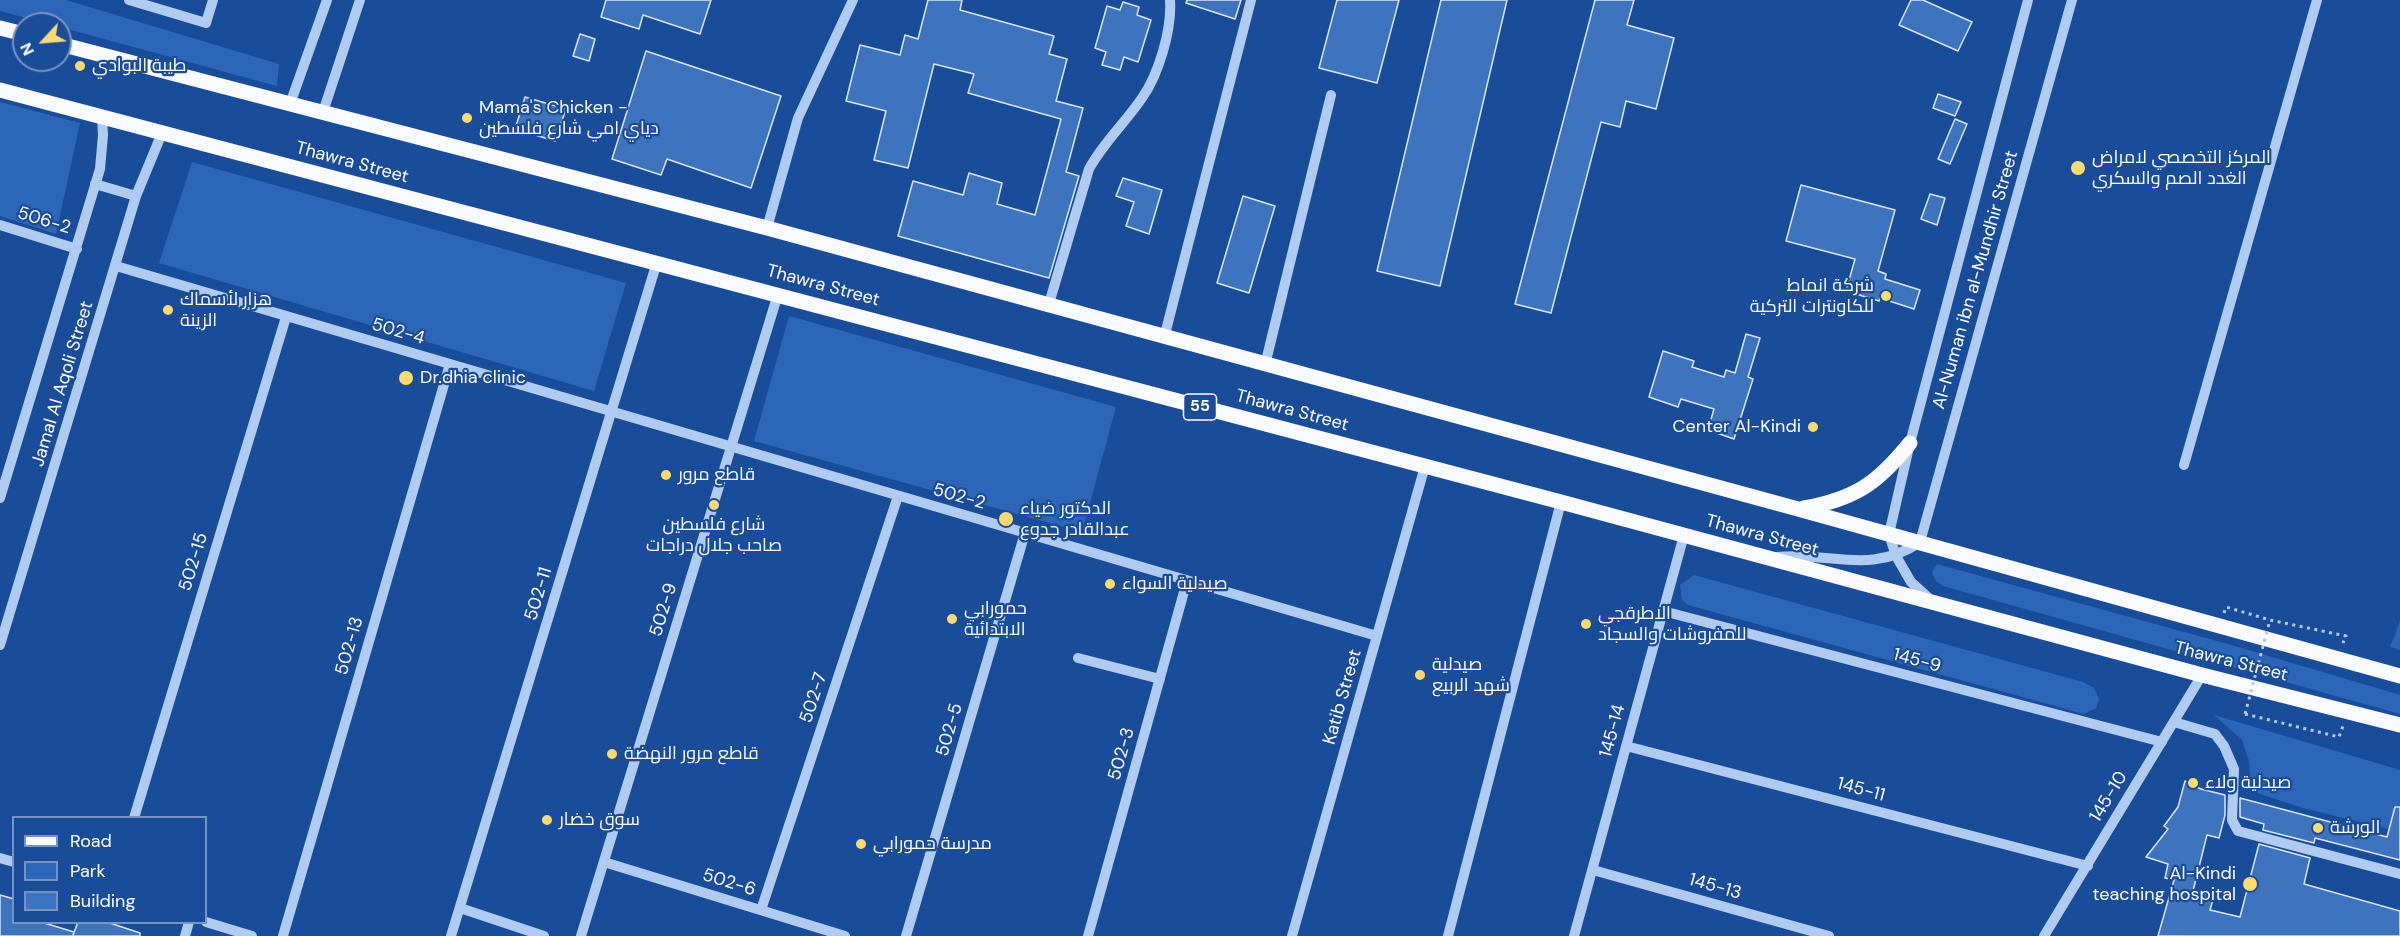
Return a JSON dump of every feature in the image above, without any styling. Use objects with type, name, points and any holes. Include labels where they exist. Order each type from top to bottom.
[{"type":"main road","name":"Thawra Street","points":[[72,47],[767,228],[1048,307],[1920,542],[2400,676]]},
{"type":"main road","name":"Thawra Street","points":[[0,90],[1561,502],[2202,675],[2400,725]]},
{"type":"main road","points":[[1797,509],[1831,503],[1862,490],[1889,469],[1910,443]]},
{"type":"street","points":[[129,0],[206,24],[213,0]]},
{"type":"street","points":[[290,104],[327,0]]},
{"type":"street","points":[[323,111],[360,0]]},
{"type":"street","points":[[767,228],[798,118],[854,0]]},
{"type":"street","points":[[1048,307],[1089,170],[1098,152],[1143,97],[1159,65],[1171,11],[1170,0]]},
{"type":"street","points":[[1164,338],[1251,0]]},
{"type":"street","name":"Al-Numan ibn al-Mundhir Street","points":[[1889,534],[1910,443],[2028,0]]},
{"type":"street","name":"Al-Numan ibn al-Mundhir Street","points":[[1920,542],[2072,0]]},
{"type":"street","points":[[2184,465],[2317,0]]},
{"type":"street","points":[[1264,365],[1331,95]]},
{"type":"street","name":"Jamal Al Aqoli Street","points":[[0,498],[95,184],[103,151],[102,117]]},
{"type":"street","name":"Jamal Al Aqoli Street","points":[[0,645],[136,196],[162,133]]},
{"type":"street","points":[[95,184],[136,196]]},
{"type":"street","name":"506-2","points":[[0,225],[77,249]]},
{"type":"street","name":"502-11","points":[[452,936],[657,262]]},
{"type":"street","name":"502-4","points":[[116,266],[671,429]]},
{"type":"street","name":"502-9","points":[[581,936],[778,294]]},
{"type":"street","name":"502-15","points":[[135,816],[286,317]]},
{"type":"street","name":"502-13","points":[[283,936],[450,364]]},
{"type":"street","name":"502-2","points":[[671,429],[1377,636]]},
{"type":"street","name":"Katib Street","points":[[1292,936],[1425,466]]},
{"type":"street","name":"502-7","points":[[761,910],[898,496]]},
{"type":"street","points":[[1448,936],[1561,502]]},
{"type":"street","name":"502-5","points":[[906,936],[1025,533]]},
{"type":"street","points":[[1889,534],[1896,556],[1911,582],[1936,604]]},
{"type":"street","name":"145-14","points":[[1574,936],[1684,535]]},
{"type":"street","points":[[1770,558],[1799,554],[1864,562],[1896,556],[1920,542]]},
{"type":"street","name":"502-3","points":[[1088,936],[1187,581]]},
{"type":"street","name":"145-9","points":[[1663,611],[2162,742]]},
{"type":"street","points":[[1078,658],[1160,679]]},
{"type":"street","name":"145-10","points":[[2044,936],[2202,675]]},
{"type":"street","points":[[2174,722],[2215,734],[2224,746],[2234,769],[2232,820],[2238,831],[2400,874]]},
{"type":"street","name":"145-11","points":[[1626,746],[2088,866]]},
{"type":"street","name":"502-6","points":[[604,862],[845,936]]},
{"type":"street","name":"145-13","points":[[1593,870],[1829,936]]},
{"type":"street","points":[[460,908],[544,936]]},
{"type":"street","points":[[207,922],[252,936]]},
{"type":"path","points":[[2226,607],[2270,620],[2346,636]]},
{"type":"path","points":[[2270,620],[2245,714],[2339,737]]},
{"type":"green space","points":[[0,0],[66,0],[279,64],[277,86],[72,30],[72,12],[12,12],[12,14],[0,11]]},
{"type":"green space","points":[[0,102],[80,123],[56,234],[0,216]]},
{"type":"green space","points":[[192,162],[626,283],[594,391],[159,263]]},
{"type":"green space","points":[[789,316],[1116,407],[1082,532],[754,441]]},
{"type":"green space","points":[[1937,564],[2235,646],[2400,695],[2400,714],[1943,586],[1935,580],[1932,572]]},
{"type":"green space","points":[[1694,575],[2083,682],[2094,688],[2099,699],[2096,708],[2084,714],[1688,605],[1682,600],[1680,585]]},
{"type":"green space","points":[[2400,621],[2400,650],[2390,647]]},
{"type":"green space","points":[[2214,715],[2400,770],[2400,832],[2303,808],[2251,791],[2249,761],[2242,740]]},
{"type":"building","points":[[606,0],[711,0],[700,34],[643,15],[639,29],[601,17]]},
{"type":"building","points":[[928,0],[962,0],[960,10],[1054,36],[1049,54],[1067,59],[1056,101],[1083,108],[1066,172],[1079,176],[1049,278],[898,236],[913,181],[963,195],[969,173],[1002,183],[997,204],[1035,215],[1061,119],[968,93],[974,74],[934,64],[908,168],[874,160],[886,111],[846,101],[860,45],[900,55],[905,35],[918,39]]},
{"type":"building","points":[[1187,0],[1241,0],[1235,19],[1186,3]]},
{"type":"building","points":[[1337,0],[1399,0],[1377,83],[1319,68]]},
{"type":"building","points":[[1441,0],[1507,0],[1440,286],[1377,271]]},
{"type":"building","points":[[1595,0],[1634,0],[1627,25],[1674,38],[1656,109],[1626,101],[1620,127],[1601,122],[1551,313],[1515,304]]},
{"type":"building","points":[[1911,0],[1923,0],[1972,22],[1958,51],[1899,25]]},
{"type":"building","points":[[1123,2],[1139,7],[1137,15],[1151,20],[1138,62],[1124,57],[1120,70],[1102,65],[1106,52],[1095,48],[1107,6],[1120,10]]},
{"type":"building","points":[[580,34],[595,39],[589,61],[573,56]]},
{"type":"building","points":[[646,51],[781,96],[751,188],[667,159],[661,175],[612,159]]},
{"type":"building","points":[[1938,94],[1961,102],[1955,116],[1933,108]]},
{"type":"building","points":[[525,97],[566,109],[555,141],[515,129]]},
{"type":"building","points":[[1955,119],[1967,124],[1950,164],[1938,159]]},
{"type":"building","points":[[1123,178],[1162,190],[1149,234],[1126,226],[1134,202],[1116,196]]},
{"type":"building","points":[[1801,185],[1895,210],[1878,271],[1886,274],[1885,279],[1920,290],[1914,309],[1880,298],[1879,301],[1846,291],[1855,259],[1786,241]]},
{"type":"building","points":[[1930,194],[1945,198],[1937,225],[1921,219]]},
{"type":"building","points":[[1243,196],[1275,206],[1249,293],[1217,283]]},
{"type":"building","points":[[1746,334],[1760,338],[1748,377],[1753,379],[1734,439],[1708,430],[1714,409],[1681,399],[1678,407],[1649,397],[1663,351],[1694,361],[1692,367],[1724,377],[1726,370],[1735,373]]},
{"type":"building","points":[[2185,781],[2201,789],[2225,795],[2225,815],[2219,838],[2207,835],[2193,891],[2214,896],[2210,910],[2240,917],[2259,844],[2310,858],[2304,884],[2400,911],[2400,936],[2158,936],[2174,880],[2165,878],[2168,864],[2146,857],[2168,829],[2164,826],[2178,807]]},
{"type":"building","name":"الورشة","points":[[2240,798],[2387,837],[2395,807],[2400,807],[2400,860],[2315,838],[2314,843],[2263,830],[2264,824],[2240,817]]},
{"type":"building","points":[[0,895],[12,898],[12,924],[48,924],[74,932],[73,935],[77,924],[113,924],[140,933],[140,936],[0,936]]},
{"type":"place","name":"طيبة البوادي","points":[[80,66]]},
{"type":"place","name":"Mama's Chicken - دياي امي شارع فلسطين","points":[[467,118]]},
{"type":"place","name":"المركز التخصصي لامراض الغدد الصم والسكري","points":[[2078,168]]},
{"type":"place","name":"شركة انماط للكاونترات التركية","points":[[1886,296]]},
{"type":"place","name":"هزار لأسماك الزينة","points":[[168,310]]},
{"type":"place","name":"Dr.dhia clinic","points":[[406,378]]},
{"type":"place","name":"Center Al-Kindi","points":[[1813,427]]},
{"type":"place","name":"قاطع مرور","points":[[666,475]]},
{"type":"place","name":"شارع فلسطين صاحب جلال دراجات","points":[[714,505]]},
{"type":"place","name":"الدكتور ضياء عبدالقادر جدوع","points":[[1006,519]]},
{"type":"place","name":"صيدلية السواء","points":[[1110,584]]},
{"type":"place","name":"حمورابي الابتدائية","points":[[952,619]]},
{"type":"place","name":"الاطرقجي للمفروشات والسجاد","points":[[1586,624]]},
{"type":"place","name":"صيدلية شهد الربيع","points":[[1420,675]]},
{"type":"place","name":"قاطع مرور النهضة","points":[[612,754]]},
{"type":"place","name":"صيدلية ولاء","points":[[2193,783]]},
{"type":"place","name":"سوق خضار","points":[[547,820]]},
{"type":"place","name":"الورشة","points":[[2318,828]]},
{"type":"place","name":"مدرسة حمورابي","points":[[861,844]]},
{"type":"place","name":"Al-Kindi teaching hospital","points":[[2250,884]]}]
